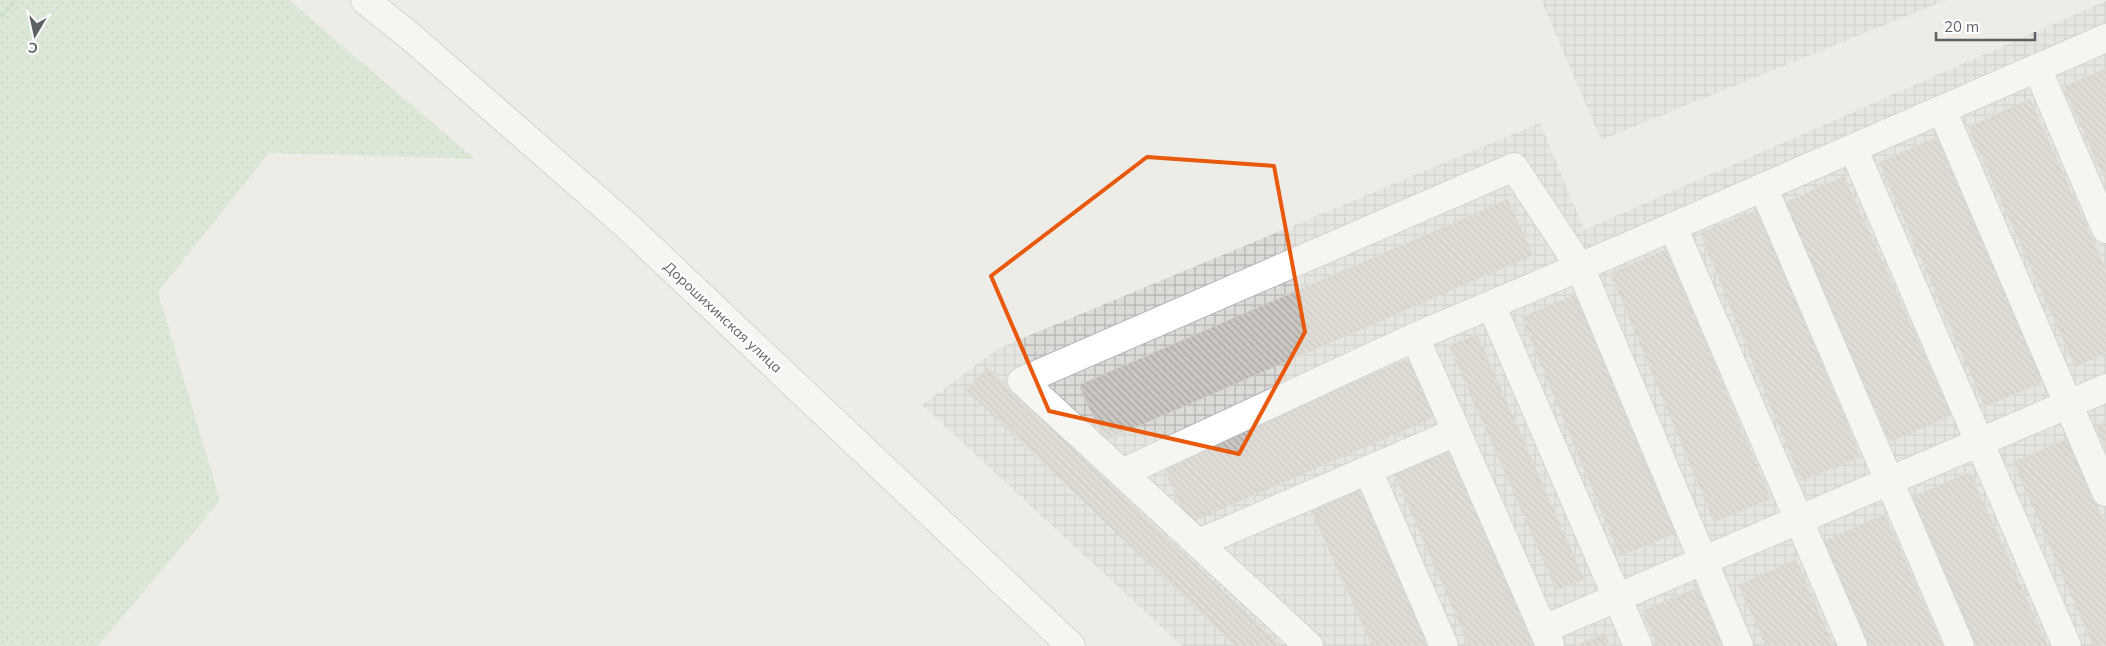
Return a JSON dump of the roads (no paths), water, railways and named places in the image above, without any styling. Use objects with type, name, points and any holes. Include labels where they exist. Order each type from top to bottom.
[{"type":"street","name":"Дорошихинская улица","points":[[365,0],[411,37],[625,224],[1071,646]]},
{"type":"street","points":[[1122,472],[1415,337],[1673,227],[2106,38]]},
{"type":"street","points":[[2037,68],[2106,229]]},
{"type":"street","points":[[1942,110],[2106,492]]},
{"type":"street","points":[[1853,148],[2067,646]]},
{"type":"street","points":[[1309,646],[1022,381],[1514,167],[1580,267],[1739,646]]},
{"type":"street","points":[[1763,188],[1960,646]]},
{"type":"street","points":[[1673,227],[1853,646]]},
{"type":"street","points":[[1492,304],[1638,646]]},
{"type":"street","points":[[1415,337],[1547,637],[1617,597],[2106,388]]},
{"type":"street","points":[[1199,543],[1456,432]]},
{"type":"street","points":[[1368,470],[1444,646]]}]
